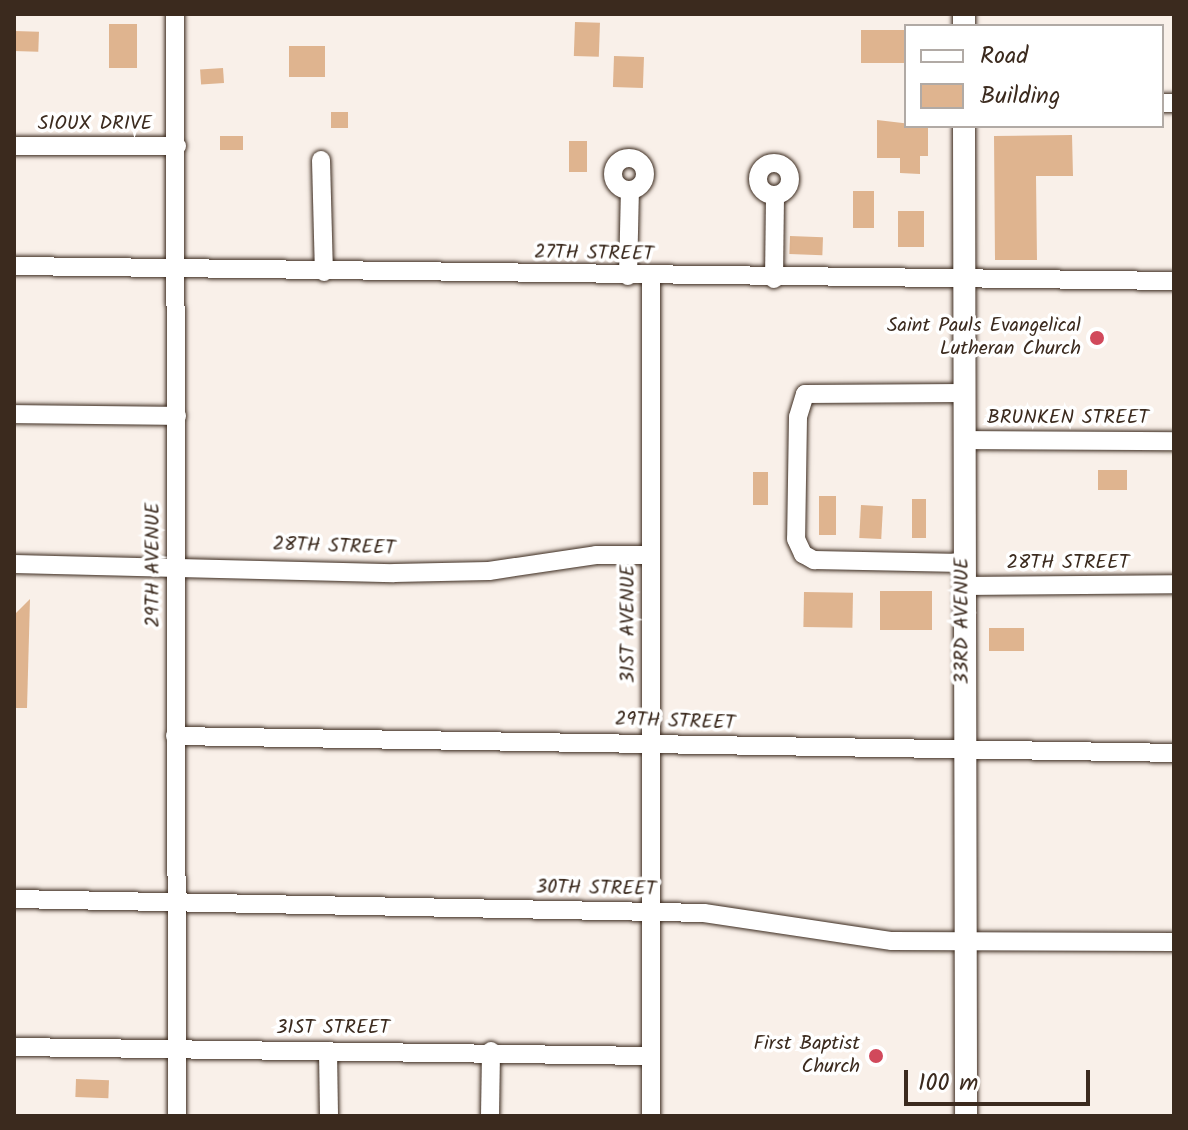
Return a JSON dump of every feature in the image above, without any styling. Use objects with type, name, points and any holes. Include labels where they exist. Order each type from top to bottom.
[{"type":"main road","name":"33RD AVENUE","points":[[964,128],[966,1116]]},
{"type":"street","name":"29TH AVENUE","points":[[175,14],[177,1116]]},
{"type":"street","name":"SIOUX DRIVE","points":[[14,146],[177,146]]},
{"type":"street","points":[[321,160],[324,272]]},
{"type":"street","points":[[628,276],[630,191]]},
{"type":"street","points":[[774,279],[775,197]]},
{"type":"street","name":"27TH STREET","points":[[14,266],[963,282],[1174,281]]},
{"type":"street","name":"31ST AVENUE","points":[[651,277],[651,1116]]},
{"type":"street","name":"28TH STREET","points":[[963,393],[805,394],[798,417],[796,539],[803,554],[814,560],[963,575],[1174,584]]},
{"type":"street","points":[[14,414],[177,416]]},
{"type":"street","name":"BRUNKEN STREET","points":[[963,440],[1174,441]]},
{"type":"street","name":"28TH STREET","points":[[14,564],[489,571],[596,555],[651,555]]},
{"type":"street","name":"29TH STREET","points":[[175,736],[651,743],[964,753],[1174,753]]},
{"type":"street","name":"30TH STREET","points":[[14,899],[704,913],[892,941],[1174,942]]},
{"type":"street","name":"31ST STREET","points":[[14,1047],[491,1051],[651,1056]]},
{"type":"street","points":[[328,1051],[329,1116]]},
{"type":"street","points":[[490,1116],[491,1051]]},
{"type":"building","points":[[575,22],[600,23],[599,57],[574,56]]},
{"type":"building","points":[[109,24],[137,24],[137,68],[109,68]]},
{"type":"building","points":[[861,30],[904,30],[904,63],[861,63]]},
{"type":"building","points":[[14,31],[39,32],[38,52],[14,51]]},
{"type":"building","points":[[289,46],[325,46],[325,77],[289,77]]},
{"type":"building","points":[[614,56],[644,57],[643,88],[613,87]]},
{"type":"building","points":[[223,68],[224,83],[201,85],[200,70]]},
{"type":"building","points":[[331,112],[348,112],[348,128],[331,128]]},
{"type":"building","points":[[877,120],[904,123],[904,128],[928,128],[928,156],[920,156],[920,174],[900,173],[900,158],[877,158]]},
{"type":"building","points":[[1072,135],[1073,176],[1036,176],[1037,260],[995,260],[994,136]]},
{"type":"building","points":[[220,136],[243,136],[243,150],[220,150]]},
{"type":"building","points":[[569,141],[587,141],[587,172],[569,172]]},
{"type":"building","points":[[853,191],[874,191],[874,228],[853,228]]},
{"type":"building","points":[[898,211],[924,211],[924,247],[898,247]]},
{"type":"building","points":[[790,236],[823,237],[822,255],[789,254]]},
{"type":"building","points":[[1098,470],[1127,470],[1127,490],[1098,490]]},
{"type":"building","points":[[753,472],[768,472],[768,505],[753,505]]},
{"type":"building","points":[[819,496],[836,496],[836,535],[819,535]]},
{"type":"building","points":[[912,499],[926,499],[926,538],[912,538]]},
{"type":"building","points":[[861,505],[883,506],[881,539],[859,538]]},
{"type":"building","points":[[880,591],[932,591],[932,630],[880,630]]},
{"type":"building","points":[[804,592],[853,593],[852,628],[803,627]]},
{"type":"building","points":[[30,599],[27,708],[14,708],[14,615]]},
{"type":"building","points":[[989,628],[1024,628],[1024,651],[989,651]]},
{"type":"building","points":[[76,1079],[109,1080],[108,1098],[75,1097]]},
{"type":"place","name":"Saint Pauls Evangelical Lutheran Church","points":[[1097,338]]},
{"type":"place","name":"First Baptist Church","points":[[876,1056]]}]
